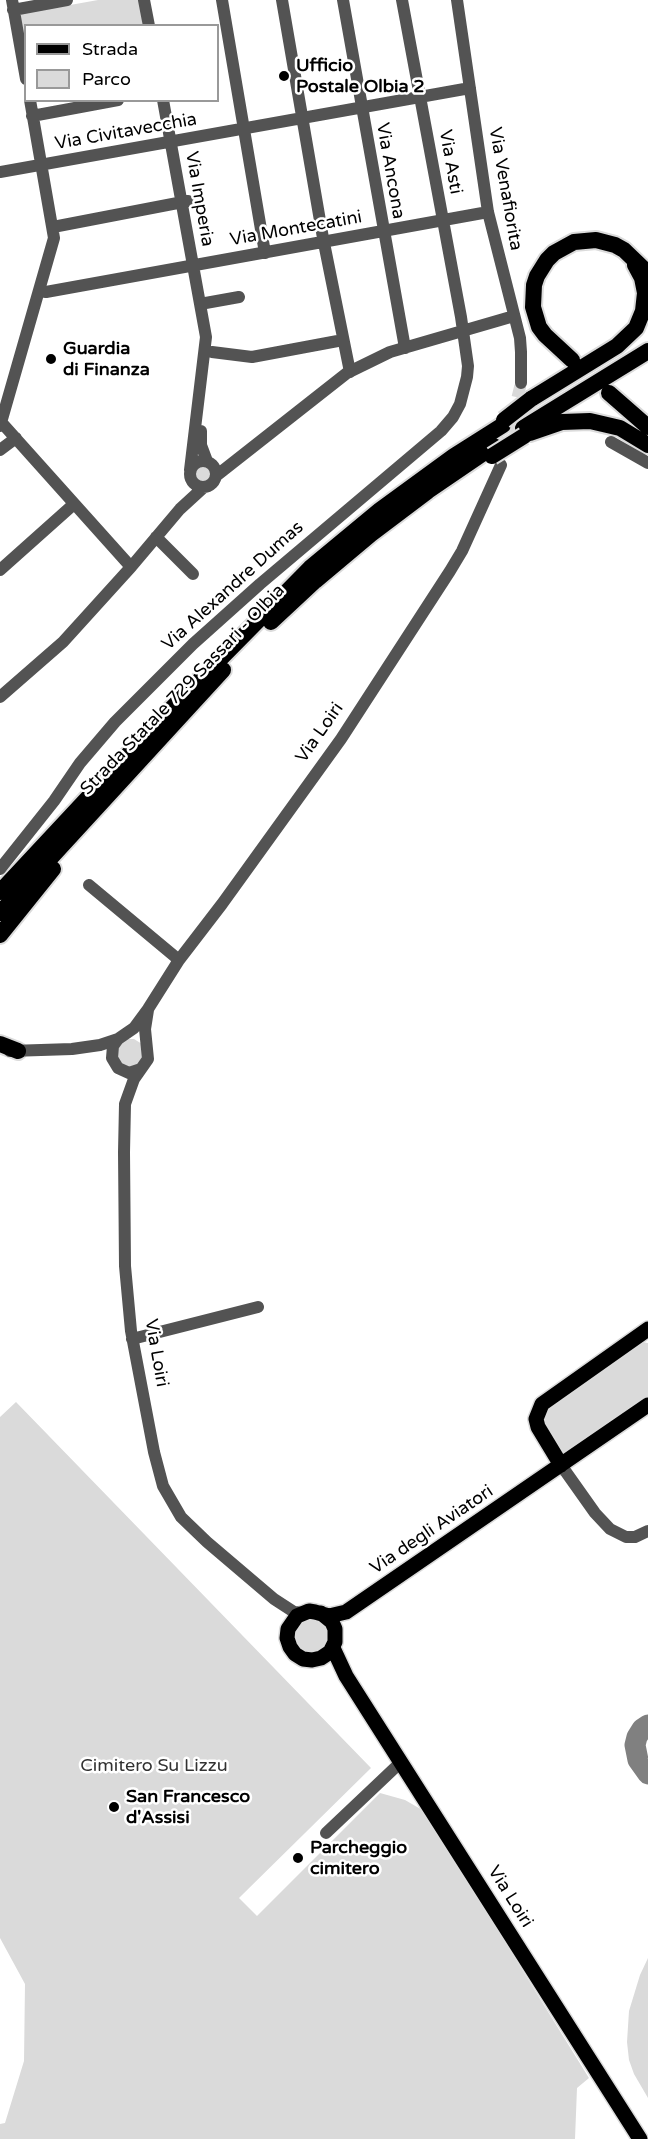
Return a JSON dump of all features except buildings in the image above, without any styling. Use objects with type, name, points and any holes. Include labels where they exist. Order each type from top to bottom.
[{"type":"highway","points":[[572,360],[552,343],[539,327],[533,307],[532,295],[537,276],[554,253],[574,242],[596,240],[624,250],[648,273]]},
{"type":"highway","points":[[491,452],[503,423],[625,340],[636,328],[643,311],[645,293],[642,278],[631,256]]},
{"type":"highway","points":[[530,404],[648,335]]},
{"type":"highway","name":"Strada Statale 729 Sassari - Olbia","points":[[0,913],[274,618],[371,534],[428,491],[648,351]]},
{"type":"highway","points":[[609,393],[648,427]]},
{"type":"highway","points":[[524,432],[562,422],[590,421],[620,428],[648,444]]},
{"type":"highway","name":"Strada Statale 729 Sassari - Olbia","points":[[0,892],[167,713],[310,568],[380,510],[491,452]]},
{"type":"highway","points":[[0,935],[132,770]]},
{"type":"highway","points":[[0,1044],[18,1051]]},
{"type":"main road","points":[[561,1465],[538,1427],[536,1419],[542,1404],[644,1335]]},
{"type":"main road","name":"Via degli Aviatori","points":[[346,1612],[648,1405]]},
{"type":"main road","points":[[321,1613],[332,1622],[335,1629],[335,1642],[327,1653],[312,1660],[303,1659],[295,1654],[287,1638],[288,1629],[297,1616],[309,1611],[321,1613],[329,1616],[346,1612]]},
{"type":"main road","points":[[335,1629],[346,1612]]},
{"type":"main road","name":"Via Loiri","points":[[327,1653],[346,1676],[640,2139]]},
{"type":"street","points":[[24,63],[12,5],[67,0]]},
{"type":"street","points":[[144,0],[149,24]]},
{"type":"street","points":[[151,0],[156,24]]},
{"type":"street","points":[[222,0],[265,253]]},
{"type":"street","points":[[282,0],[324,242],[350,372]]},
{"type":"street","name":"Via Ancona","points":[[343,0],[405,348]]},
{"type":"street","name":"Via Asti","points":[[402,0],[462,331]]},
{"type":"street","name":"Via Venafiorita","points":[[457,0],[488,213],[521,352],[520,383]]},
{"type":"street","name":"Via Civitavecchia","points":[[0,172],[470,88]]},
{"type":"street","points":[[30,102],[53,226],[52,249],[1,424],[131,567]]},
{"type":"street","points":[[32,116],[107,102]]},
{"type":"street","name":"Via Imperia","points":[[164,102],[175,141]]},
{"type":"street","name":"Via Imperia","points":[[170,102],[184,202],[203,303],[206,337],[190,473],[180,509]]},
{"type":"street","points":[[53,226],[184,202]]},
{"type":"street","name":"Via Montecatini","points":[[40,291],[46,292],[488,213]]},
{"type":"street","points":[[203,303],[239,297]]},
{"type":"street","name":"Via Imperia","points":[[203,303],[213,336],[201,435],[201,445],[209,462]]},
{"type":"street","points":[[0,679],[4,693],[63,642],[180,509],[204,487],[212,483],[216,476],[350,372],[390,352],[514,316]]},
{"type":"street","name":"Via Alexandre Dumas","points":[[0,869],[54,801],[80,763],[115,722],[193,644],[260,584],[441,431],[460,404],[467,377],[462,331]]},
{"type":"street","points":[[212,352],[252,357],[344,340]]},
{"type":"street","points":[[0,450],[16,438]]},
{"type":"street","points":[[610,442],[648,463]]},
{"type":"street","name":"Via Loiri","points":[[119,1039],[134,1028],[179,960],[341,739],[436,594],[462,551],[491,452]]},
{"type":"street","points":[[204,487],[194,484],[190,473],[199,461],[219,466],[243,457]]},
{"type":"street","points":[[209,462],[216,471],[216,476]]},
{"type":"street","points":[[0,570],[74,504]]},
{"type":"street","points":[[156,537],[193,574]]},
{"type":"street","points":[[89,885],[179,960]]},
{"type":"street","name":"Via Loiri","points":[[147,1046],[145,1029],[148,1009]]},
{"type":"street","points":[[0,1051],[72,1049],[100,1045],[132,1035],[139,1037],[147,1046],[148,1059],[141,1069],[129,1073],[102,1054],[72,1049]]},
{"type":"street","points":[[119,1039],[111,1052],[122,1081],[125,1104]]},
{"type":"street","name":"Via Loiri","points":[[141,1069],[130,1087],[125,1104],[125,1266],[132,1339],[163,1486],[181,1517],[207,1542],[274,1599],[294,1612],[303,1613]]},
{"type":"street","points":[[132,1339],[258,1307]]},
{"type":"street","points":[[561,1465],[595,1513],[610,1529],[626,1537],[635,1537],[648,1531]]},
{"type":"street","name":"Via Loiri","points":[[274,1599],[281,1609],[288,1629]]},
{"type":"street","points":[[326,1833],[401,1762]]},
{"type":"green space","points":[[98,0],[139,0],[143,24],[24,24],[24,40],[20,14]]},
{"type":"green space","points":[[203,466],[211,474],[203,482],[195,474]]},
{"type":"green space","points":[[126,1039],[134,1039],[142,1044],[144,1059],[133,1069],[119,1064],[116,1048]]},
{"type":"green space","points":[[642,1342],[648,1343],[648,1398],[563,1454],[542,1421],[546,1407]]},
{"type":"green space","name":"Cimitero Su Lizzu","points":[[16,1402],[371,1768],[239,1898],[257,1916],[380,1793],[405,1800],[424,1811],[589,2078],[577,2088],[575,2139],[0,2139],[0,2124],[5,2123],[24,2061],[25,1984],[0,1938],[0,1417]]},
{"type":"green space","points":[[305,1618],[324,1621],[331,1635],[323,1651],[305,1654],[294,1644],[293,1630]]},
{"type":"green space","points":[[648,1958],[648,2098],[634,2074],[629,2060],[627,2042],[629,2011]]},
{"type":"taxiway","points":[[648,1725],[642,1729],[635,1745],[638,1760],[648,1774]]},
{"type":"tunnel","points":[[505,450],[521,383]]},
{"type":"place","name":"Ufficio Postale Olbia 2","points":[[284,76]]},
{"type":"place","name":"Guardia di Finanza","points":[[51,359]]},
{"type":"place","name":"San Francesco d'Assisi","points":[[114,1807]]},
{"type":"place","name":"Parcheggio cimitero","points":[[298,1858]]}]
